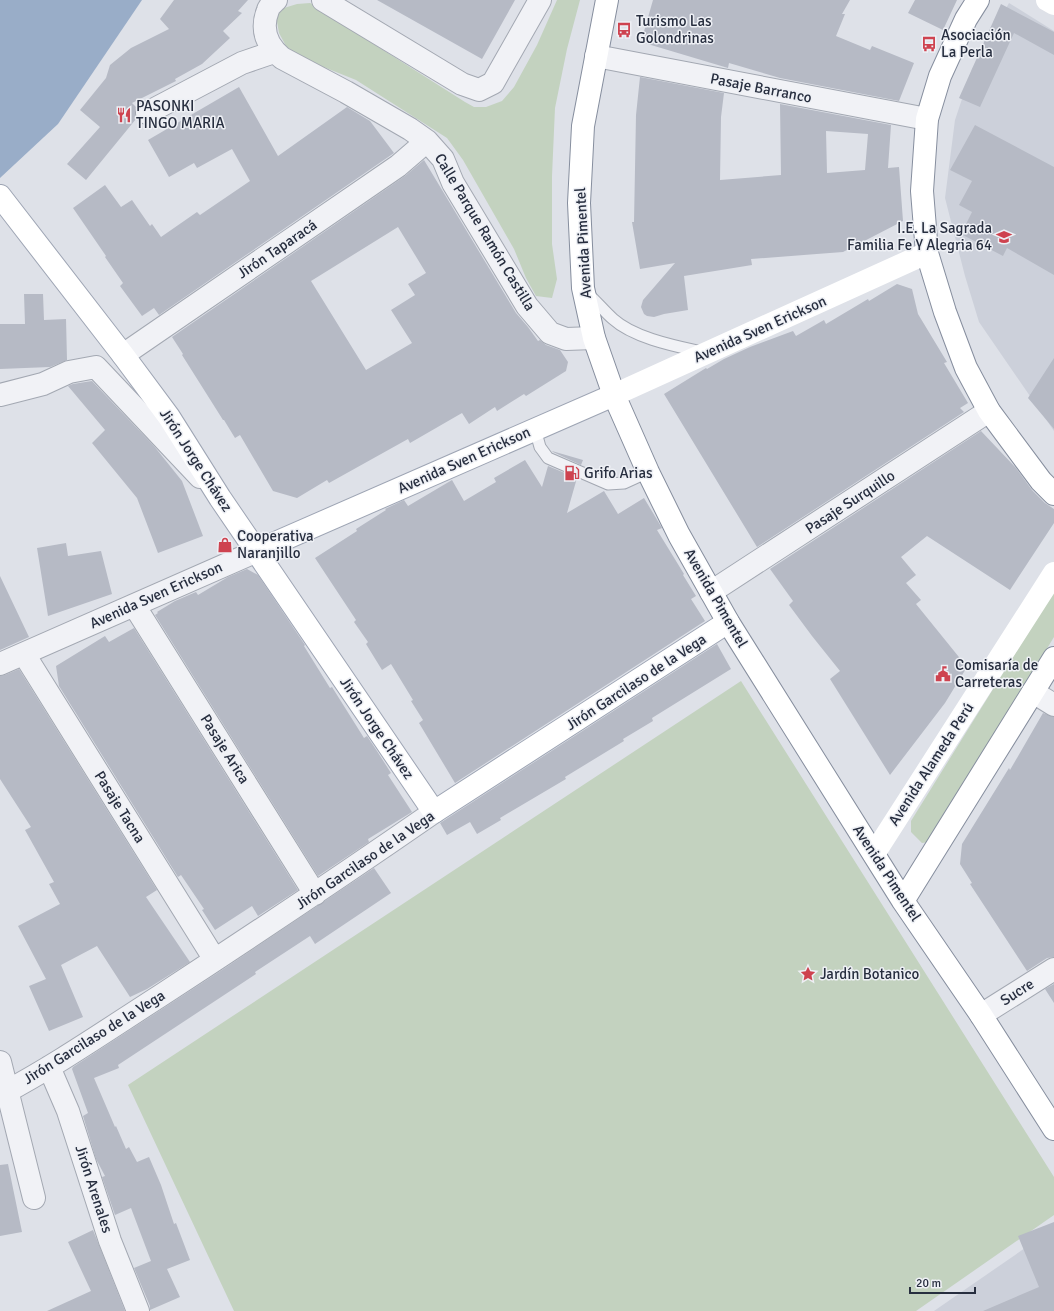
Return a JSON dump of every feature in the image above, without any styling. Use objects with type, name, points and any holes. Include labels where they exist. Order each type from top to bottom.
[{"type":"main road","name":"Avenida Pimentel","points":[[607,0],[583,134],[579,203],[582,288],[594,338],[614,395],[648,472],[679,535],[728,622],[904,901],[981,1015],[1054,1129]]},
{"type":"main road","points":[[978,0],[966,19],[940,76],[927,119],[922,191],[927,253],[945,312],[966,368],[989,411],[1041,480],[1054,494]]},
{"type":"main road","points":[[1047,0],[1054,4]]},
{"type":"main road","name":"Jirón Jorge Chávez","points":[[0,196],[169,417],[220,498],[434,812]]},
{"type":"main road","name":"Avenida Sven Erickson","points":[[257,551],[614,395],[927,253]]},
{"type":"main road","name":"Avenida Alameda Perú","points":[[874,854],[1054,573]]},
{"type":"main road","name":"Jirón Garcilaso de la Vega","points":[[434,812],[728,622]]},
{"type":"main road","points":[[904,901],[1054,658]]},
{"type":"street","points":[[147,113],[242,63],[274,52],[267,41],[265,26],[268,9],[276,0]]},
{"type":"street","points":[[323,0],[462,84],[479,90],[493,83],[540,0]]},
{"type":"street","name":"Calle Parque Ramón Castilla","points":[[274,52],[282,58],[410,128],[427,141],[443,159],[453,183],[527,306],[550,333],[566,339],[594,338]]},
{"type":"street","name":"Pasaje Barranco","points":[[596,56],[927,119]]},
{"type":"street","name":"Jirón Taparacá","points":[[123,355],[398,166],[427,141]]},
{"type":"street","points":[[0,395],[43,384],[69,372],[96,367],[220,498]]},
{"type":"street","name":"Pasaje Surquillo","points":[[711,592],[989,411]]},
{"type":"street","name":"Avenida Sven Erickson","points":[[0,664],[257,551]]},
{"type":"street","name":"Pasaje Arica","points":[[134,605],[315,894]]},
{"type":"street","name":"Pasaje Tacna","points":[[24,654],[216,960]]},
{"type":"street","points":[[1033,692],[1054,705]]},
{"type":"street","name":"Jirón Garcilaso de la Vega","points":[[3,1093],[49,1067],[216,960],[434,812]]},
{"type":"street","name":"Sucre","points":[[981,1015],[1054,968]]},
{"type":"street","points":[[0,1062],[3,1093],[34,1198]]},
{"type":"street","name":"Jirón Arenales","points":[[49,1067],[68,1111],[110,1242],[138,1311]]},
{"type":"lane","points":[[582,288],[614,320],[639,335],[666,344],[705,353]]},
{"type":"lane","points":[[535,429],[540,447],[548,458],[608,484],[624,483],[648,472]]},
{"type":"shaded area","name":"I.E. La Sagrada Familia Fe Y Alegria 64","points":[[1009,3],[1054,31],[1054,431],[979,322],[965,276],[945,198],[955,120],[972,69]]},
{"type":"shaded area","points":[[1054,1228],[1054,1311],[934,1311]]},
{"type":"green space","points":[[557,0],[580,0],[567,49],[555,108],[552,176],[552,244],[557,279],[552,298],[536,296],[526,278],[514,249],[463,160],[447,138],[356,80],[301,58],[286,46],[279,33],[276,16],[284,8],[297,4],[310,3],[323,9],[361,36],[465,102],[474,107],[486,107],[502,101],[514,87],[537,45]]},
{"type":"green space","points":[[1054,591],[1054,637],[930,842],[922,843],[911,832],[911,821]]},
{"type":"green space","points":[[741,681],[1054,1177],[1054,1215],[916,1311],[234,1311],[128,1085]]},
{"type":"water","points":[[0,0],[142,0],[58,124],[0,178]]},
{"type":"building","points":[[174,0],[248,0],[238,11],[242,13],[223,31],[230,38],[202,64],[175,79],[176,81],[132,103],[136,107],[136,119],[86,180],[67,164],[100,127],[80,110],[106,78],[110,65],[131,48],[169,29],[160,19]]},
{"type":"building","points":[[377,0],[515,0],[482,59]]},
{"type":"building","points":[[653,0],[850,0],[842,14],[845,14],[836,36],[870,50],[872,46],[914,63],[899,101],[780,78],[729,63],[728,68],[641,42]]},
{"type":"building","points":[[915,0],[957,0],[943,30],[908,13]]},
{"type":"building","points":[[1001,4],[1054,32],[1054,55],[1014,33],[980,107],[959,98]]},
{"type":"building","points":[[640,77],[724,93],[721,117],[720,180],[781,175],[780,104],[891,125],[888,168],[899,167],[903,221],[843,252],[751,259],[752,265],[684,276],[688,310],[654,317],[647,316],[644,314],[641,307],[643,300],[675,263],[640,269],[632,222],[634,222],[636,115]],"holes":[[[826,131],[868,134],[865,170],[827,173]]]},
{"type":"building","points":[[239,87],[278,156],[347,107],[370,121],[394,153],[159,315],[154,308],[142,316],[120,286],[123,283],[73,208],[105,185],[121,207],[132,200],[150,226],[152,224],[161,237],[197,212],[200,215],[250,181],[232,149],[197,168],[194,163],[169,177],[148,140]]},
{"type":"building","points":[[975,125],[1054,167],[1054,275],[1007,248],[1003,256],[961,234],[972,212],[959,205],[972,181],[950,170]]},
{"type":"building","points":[[424,160],[516,313],[538,341],[540,340],[546,345],[560,350],[568,362],[566,371],[526,396],[524,394],[497,411],[495,407],[469,424],[462,413],[410,443],[408,439],[329,483],[327,480],[297,498],[273,491],[240,435],[235,438],[172,337],[405,176]],"holes":[[[398,227],[426,273],[408,284],[415,295],[391,310],[412,343],[366,370],[311,281]]]},
{"type":"building","points":[[897,284],[912,289],[918,314],[947,362],[944,363],[968,403],[960,408],[964,412],[757,547],[664,394],[706,368],[707,369],[724,359],[750,347],[793,331],[796,336],[824,320],[826,324]]},
{"type":"building","points":[[24,294],[43,294],[44,320],[66,319],[67,360],[50,367],[0,369],[0,324],[25,324]]},
{"type":"building","points":[[1054,358],[1054,429],[1028,398]]},
{"type":"building","points":[[92,381],[154,446],[182,481],[203,536],[158,553],[137,498],[92,443],[105,430],[68,386]]},
{"type":"building","points":[[981,431],[1016,468],[1032,490],[1045,503],[1054,509],[1054,523],[1010,590],[927,536],[901,557],[916,575],[906,583],[921,600],[916,604],[967,667],[945,703],[890,775],[830,679],[840,671],[789,605],[793,601],[770,569]]},
{"type":"building","points":[[552,451],[583,460],[581,465]]},
{"type":"building","points":[[525,460],[542,487],[548,466],[577,478],[567,513],[604,491],[618,514],[644,498],[662,528],[657,530],[696,596],[691,599],[705,621],[455,783],[419,723],[423,720],[411,701],[413,700],[391,664],[382,670],[366,644],[368,642],[354,622],[356,620],[315,558],[357,531],[356,529],[386,510],[385,509],[404,500],[408,506],[452,480],[464,501],[496,482],[494,478]]},
{"type":"building","points":[[66,543],[68,556],[101,551],[112,594],[48,616],[37,548]]},
{"type":"building","points":[[247,569],[258,575],[305,645],[304,646],[330,688],[332,687],[364,738],[367,736],[377,751],[391,773],[388,775],[412,812],[368,839],[369,842],[318,876],[155,615],[158,613],[157,612],[175,601],[196,592],[198,595],[228,577]]},
{"type":"building","points":[[0,576],[29,637],[0,650]]},
{"type":"building","points":[[134,628],[298,890],[258,916],[252,906],[215,930],[202,910],[204,909],[181,875],[178,877],[59,686],[56,666],[105,636],[109,642]]},
{"type":"building","points":[[717,644],[731,669],[652,718],[653,721],[623,739],[624,741],[565,777],[566,779],[500,818],[501,820],[477,834],[470,822],[447,835],[440,823]]},
{"type":"building","points":[[19,669],[157,890],[146,897],[190,962],[147,989],[130,997],[97,946],[61,965],[83,1017],[49,1031],[29,986],[46,979],[18,926],[60,904],[49,884],[54,882],[25,830],[31,827],[0,779],[0,676]]},
{"type":"building","points":[[1043,713],[1054,717],[1054,957],[1047,958],[1027,971],[970,884],[972,883],[960,864],[962,844],[1009,768],[1010,770]]},
{"type":"building","points":[[374,868],[391,893],[315,944],[310,936],[255,972],[256,974],[118,1065],[119,1068],[94,1078],[126,1149],[129,1147],[137,1162],[149,1157],[161,1185],[174,1224],[176,1223],[190,1260],[167,1269],[180,1297],[150,1310],[150,1306],[134,1268],[151,1261],[131,1208],[115,1215],[102,1177],[105,1176],[96,1159],[83,1116],[88,1113],[72,1069],[73,1067],[222,970]]},
{"type":"building","points":[[1054,984],[1054,1003],[1045,989]]},
{"type":"building","points":[[8,1164],[22,1232],[0,1236],[0,1165]]},
{"type":"building","points":[[1054,1222],[1054,1311],[983,1311],[1039,1287],[1018,1236]]},
{"type":"building","points":[[93,1230],[125,1311],[47,1311],[91,1291],[68,1242]]},
{"type":"place","name":"Turismo Las Golondrinas","points":[[624,30]]},
{"type":"place","name":"Asociación La Perla","points":[[929,44]]},
{"type":"place","name":"PASONKI TINGO MARIA","points":[[124,115]]},
{"type":"place","name":"I.E. La Sagrada Familia Fe Y Alegria 64","points":[[1004,237]]},
{"type":"place","name":"Grifo Arias","points":[[572,473]]},
{"type":"place","name":"Cooperativa Naranjillo","points":[[225,545]]},
{"type":"place","name":"Comisaría de Carreteras","points":[[943,674]]},
{"type":"place","name":"Jardín Botanico","points":[[808,974]]}]
